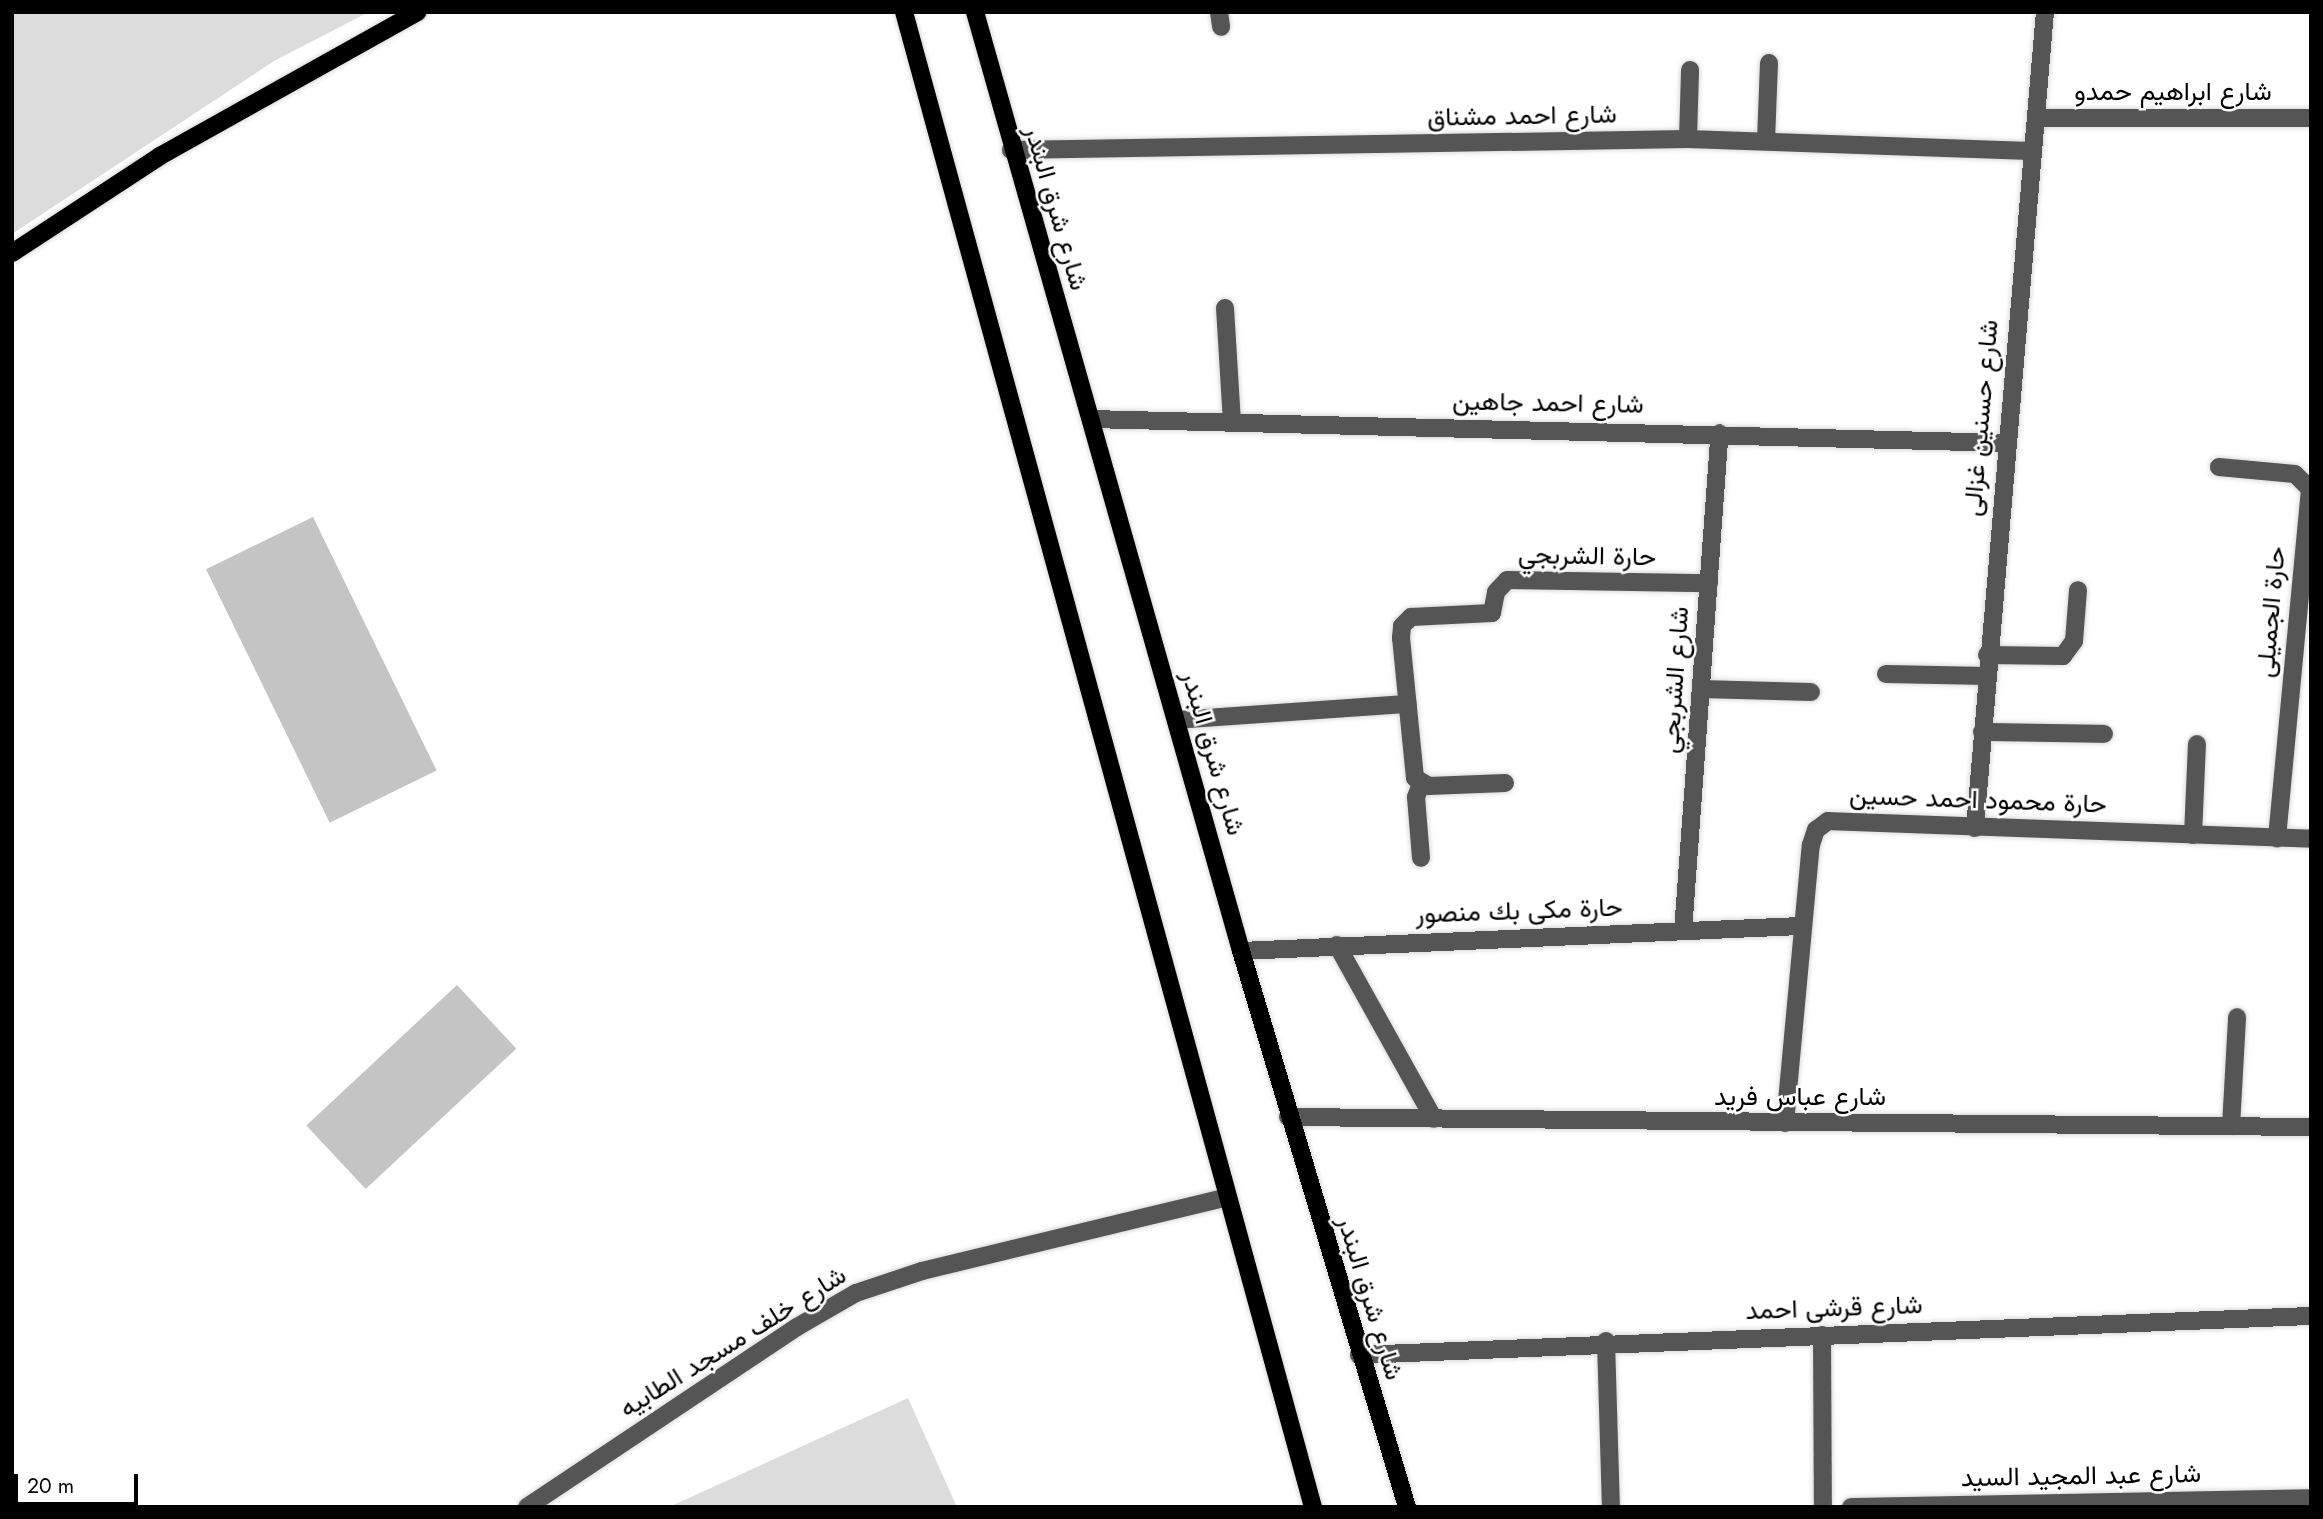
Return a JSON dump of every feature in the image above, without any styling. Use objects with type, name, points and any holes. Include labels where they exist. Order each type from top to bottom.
[{"type":"main road","points":[[12,253],[160,156],[418,12]]},
{"type":"main road","points":[[904,12],[1313,1507]]},
{"type":"main road","name":"شارع شرق البندر","points":[[975,12],[1011,150],[1091,419],[1241,951],[1359,1355],[1407,1507]]},
{"type":"street","name":"شارع حسنين غزالى","points":[[1975,828],[2004,443],[2045,12]]},
{"type":"street","points":[[1766,141],[1769,63]]},
{"type":"street","points":[[1688,139],[1690,70]]},
{"type":"street","name":"شارع ابراهيم حمدو","points":[[2036,118],[2311,117]]},
{"type":"street","name":"شارع احمد مشناق","points":[[1011,150],[1688,139],[2033,151]]},
{"type":"street","points":[[1226,308],[1232,421]]},
{"type":"street","name":"شارع احمد جاهين","points":[[1091,419],[1720,433],[2004,443]]},
{"type":"street","name":"شارع الشربجي","points":[[1683,931],[1720,433]]},
{"type":"street","name":"حارة الجميلى","points":[[2219,467],[2295,474],[2310,489],[2306,562],[2277,838]]},
{"type":"street","name":"حارة الشربجي","points":[[1421,784],[1412,770],[1401,638],[1402,626],[1411,617],[1492,613],[1496,592],[1507,580],[1709,583]]},
{"type":"street","points":[[1987,655],[2063,656],[2074,641],[2078,590]]},
{"type":"street","points":[[1886,674],[1987,676]]},
{"type":"street","points":[[1701,689],[1811,692]]},
{"type":"street","points":[[1176,720],[1407,704]]},
{"type":"street","points":[[1982,732],[2104,734]]},
{"type":"street","points":[[2193,835],[2197,744]]},
{"type":"street","points":[[1421,858],[1416,797],[1421,784],[1505,783]]},
{"type":"street","name":"حارة محمود احمد حسين","points":[[1785,1123],[1801,926],[1811,845],[1816,830],[1828,821],[2311,839]]},
{"type":"street","name":"حارة مكى بك منصور","points":[[1241,951],[1337,944],[1801,926]]},
{"type":"street","points":[[1337,944],[1434,1119]]},
{"type":"street","points":[[2231,1126],[2237,1017]]},
{"type":"street","name":"شارع عباس فريد","points":[[1289,1117],[2311,1127]]},
{"type":"street","name":"شارع خلف مسجد الطابيه","points":[[527,1507],[797,1327],[856,1293],[922,1271],[1227,1197]]},
{"type":"street","name":"شارع قرشى احمد","points":[[1359,1355],[1606,1341],[2311,1316]]},
{"type":"street","points":[[1822,1335],[1823,1507]]},
{"type":"street","points":[[1606,1341],[1612,1507]]},
{"type":"street","name":"شارع عبد المجيد السيد","points":[[1851,1507],[2311,1497]]},
{"type":"shaded area","points":[[12,12],[369,12],[274,61],[12,234]]},
{"type":"shaded area","points":[[908,1398],[957,1507],[669,1507]]},
{"type":"building","points":[[313,517],[437,770],[330,823],[206,569]]},
{"type":"building","points":[[457,985],[516,1049],[366,1189],[306,1125]]}]
